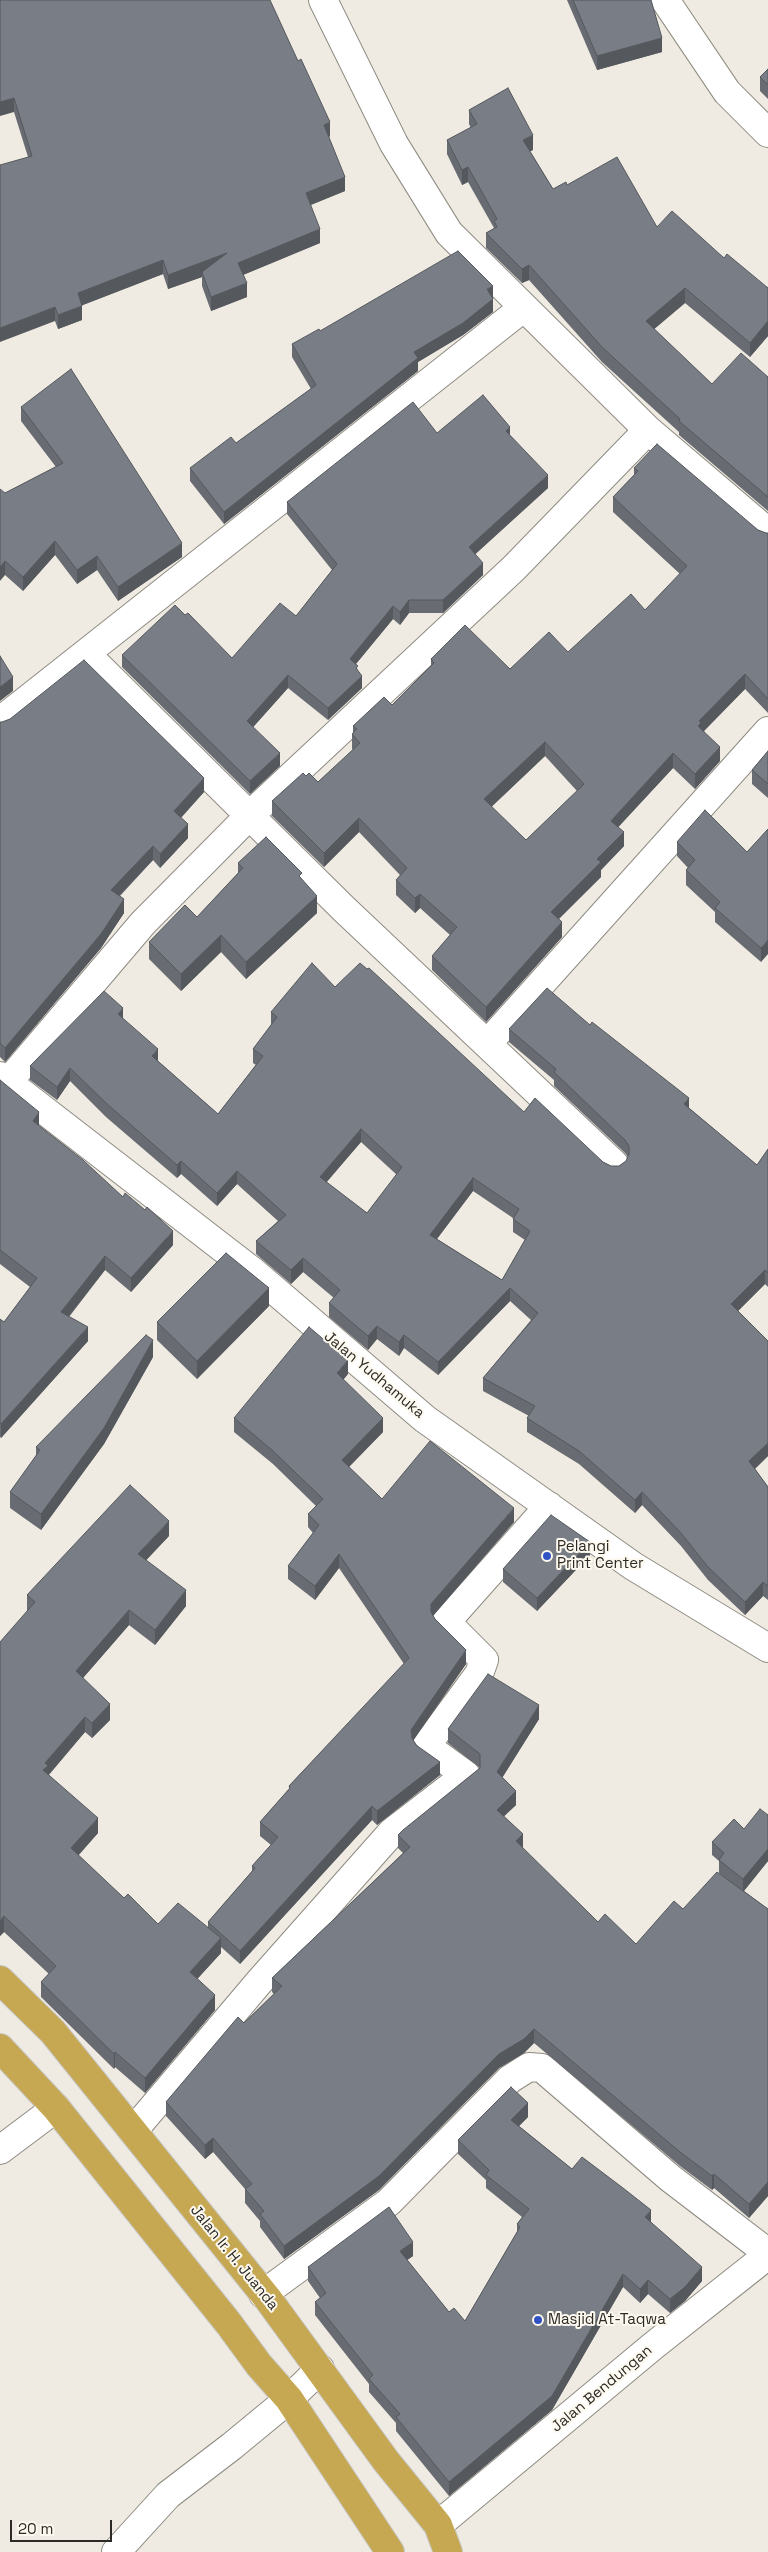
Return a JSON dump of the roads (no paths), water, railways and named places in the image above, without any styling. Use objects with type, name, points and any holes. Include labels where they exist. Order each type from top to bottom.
[{"type":"highway","name":"Jalan Ir. H. Juanda","points":[[0,1980],[53,2032],[263,2294],[386,2460],[438,2525],[448,2552]]},
{"type":"highway","points":[[0,2048],[56,2108],[229,2324],[259,2365],[289,2398],[390,2552]]},
{"type":"street","points":[[322,0],[394,144],[449,233],[648,430],[768,532]]},
{"type":"street","points":[[665,0],[727,92],[768,133]]},
{"type":"street","points":[[0,722],[523,308]]},
{"type":"street","points":[[4,1079],[144,923],[250,815],[514,568],[648,430]]},
{"type":"street","points":[[86,654],[344,909],[614,1164]]},
{"type":"street","points":[[487,1044],[768,731]]},
{"type":"street","name":"Jalan Yudhamuka","points":[[4,1079],[251,1270],[425,1419],[633,1566],[768,1648]]},
{"type":"street","points":[[133,2131],[260,1981],[392,1832],[466,1775],[426,1746],[479,1674],[484,1660],[446,1622],[549,1506]]},
{"type":"street","points":[[263,2294],[388,2202],[510,2079],[528,2067],[542,2068],[670,2178],[768,2254]]},
{"type":"street","points":[[0,2150],[56,2108]]},
{"type":"street","name":"Jalan Bendungan","points":[[438,2525],[653,2346],[768,2254]]},
{"type":"street","points":[[116,2552],[168,2496],[289,2398],[320,2369]]},
{"type":"place","name":"Pelangi Print Center","points":[[547,1556]]},
{"type":"place","name":"Masjid At-Taqwa","points":[[538,2320]]}]
